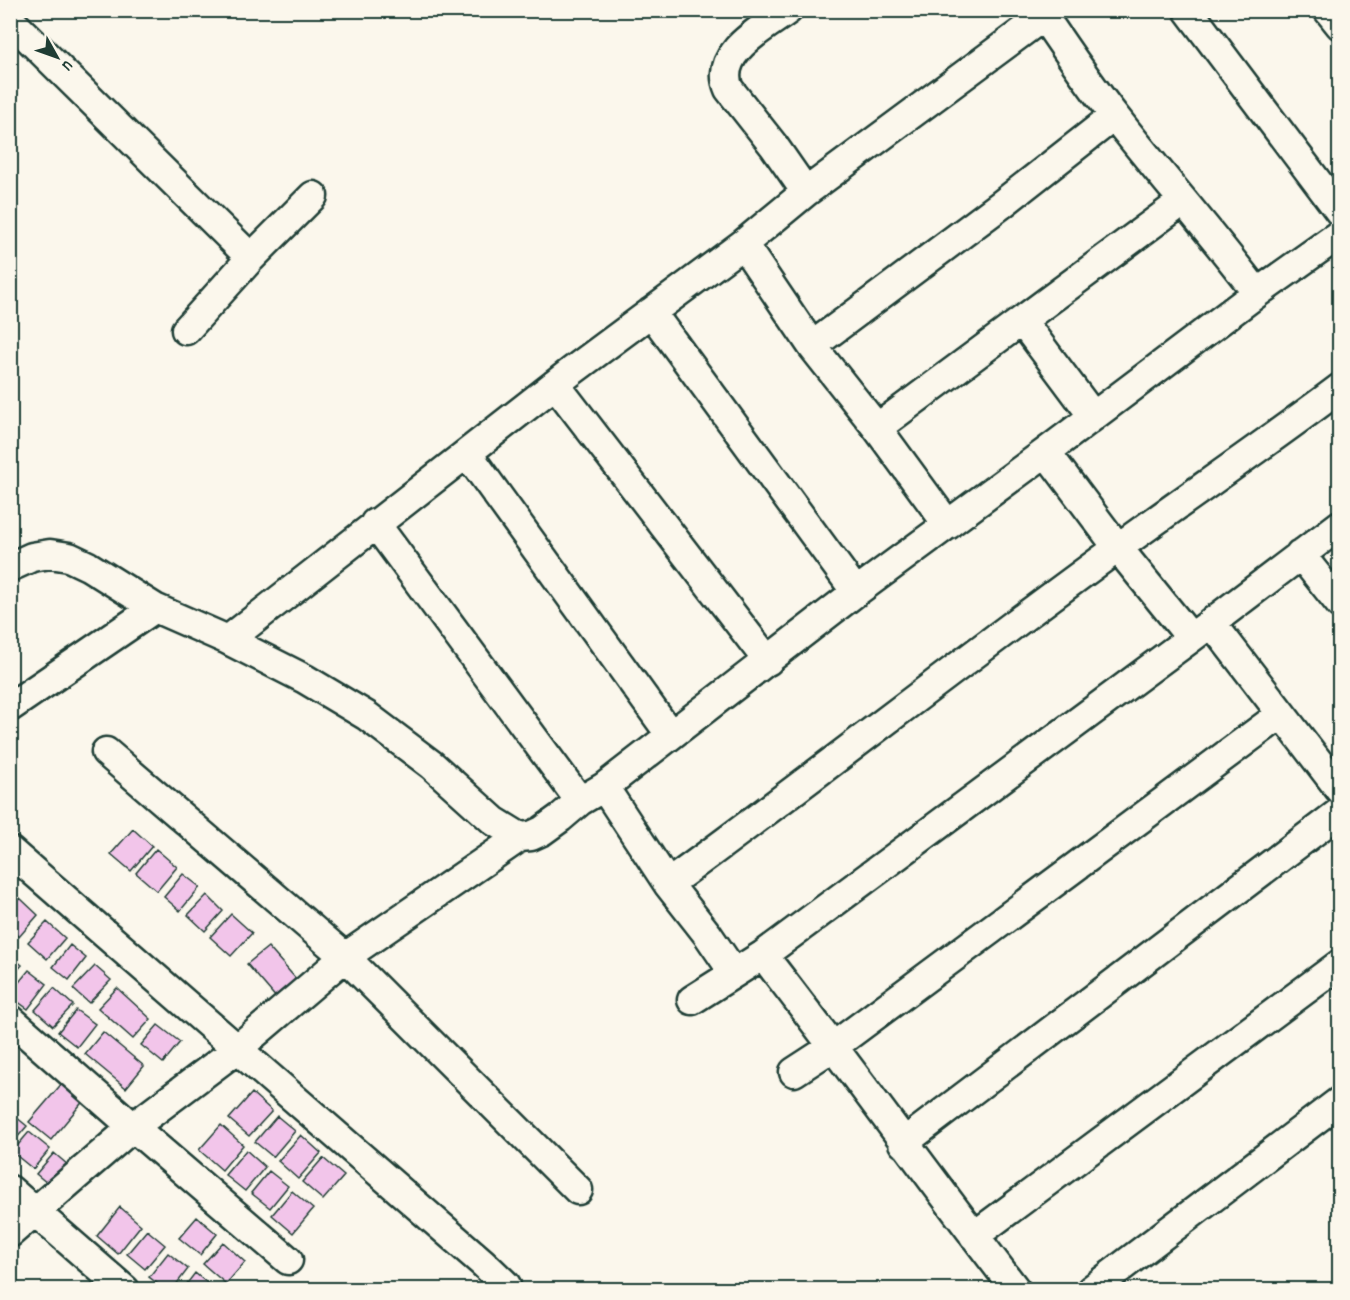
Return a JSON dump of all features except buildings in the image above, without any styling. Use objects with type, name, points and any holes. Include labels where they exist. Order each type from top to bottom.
[{"type":"street","points":[[788,10],[740,46],[729,63],[726,81],[729,89],[774,146],[806,192]]},
{"type":"street","points":[[1188,10],[1340,212]]},
{"type":"street","points":[[1328,10],[1340,26]]},
{"type":"street","points":[[228,640],[555,384],[743,244],[806,192],[1048,14],[1114,116],[1223,248],[1257,293]]},
{"type":"street","points":[[10,20],[251,258]]},
{"type":"street","points":[[812,346],[1002,204],[1114,116]]},
{"type":"street","points":[[186,330],[251,258],[313,196]]},
{"type":"street","points":[[877,428],[1183,201]]},
{"type":"street","points":[[10,1233],[133,1127],[237,1049],[356,950],[520,837],[531,836],[542,831],[560,818],[768,662],[856,592],[1257,293],[1340,234]]},
{"type":"street","points":[[743,244],[812,346],[877,428],[948,525]]},
{"type":"street","points":[[651,312],[856,592]]},
{"type":"street","points":[[1022,321],[1093,416]]},
{"type":"street","points":[[555,384],[768,662]]},
{"type":"street","points":[[668,884],[1118,548],[1340,388]]},
{"type":"street","points":[[1046,452],[1118,548],[1201,630],[1280,715],[1340,790]]},
{"type":"street","points":[[467,453],[670,734]]},
{"type":"street","points":[[375,523],[592,794],[668,884],[734,973]]},
{"type":"street","points":[[692,1000],[764,955],[1340,525]]},
{"type":"street","points":[[10,567],[32,557],[50,554],[69,557],[88,566],[155,608],[228,640],[305,679],[367,716],[432,765],[504,828],[520,837]]},
{"type":"street","points":[[1300,554],[1340,604]]},
{"type":"street","points":[[10,707],[155,608]]},
{"type":"street","points":[[794,1072],[834,1046],[1280,715]]},
{"type":"street","points":[[106,752],[356,950],[578,1190]]},
{"type":"street","points":[[903,1143],[1340,812]]},
{"type":"street","points":[[10,851],[506,1285]]},
{"type":"street","points":[[764,955],[834,1046],[903,1143],[1016,1290]]},
{"type":"street","points":[[974,1236],[1340,963]]},
{"type":"street","points":[[10,1018],[288,1260]]},
{"type":"street","points":[[1091,1290],[1340,1101]]},
{"type":"street","points":[[10,1190],[125,1290]]}]
